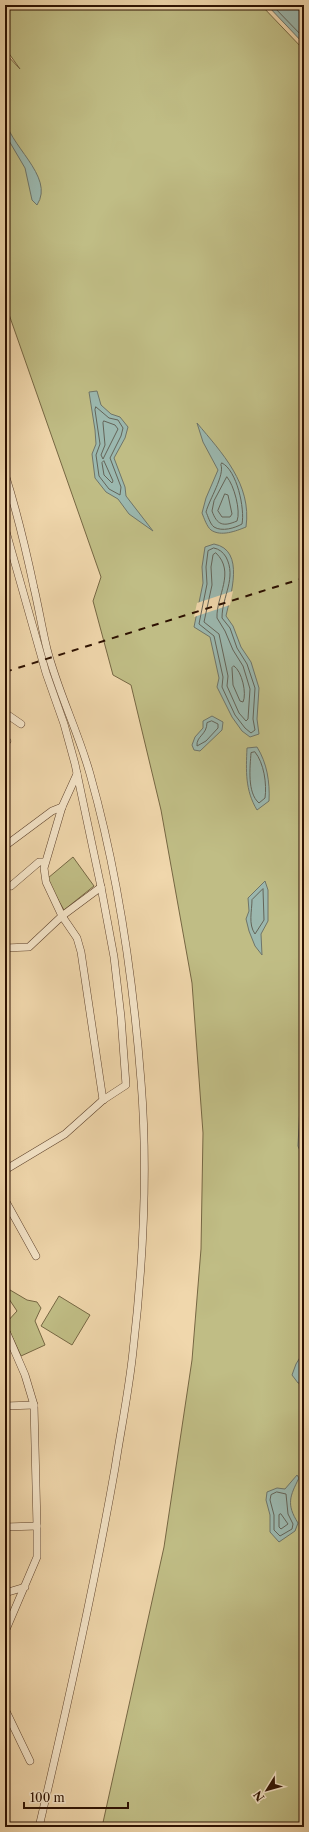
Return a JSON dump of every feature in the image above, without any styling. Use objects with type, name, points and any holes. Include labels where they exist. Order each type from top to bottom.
[{"type":"street","points":[[5,474],[23,537],[46,648],[84,751],[115,879],[133,1000],[142,1084],[143,1212],[140,1272],[133,1354],[94,1584],[38,1827]]},
{"type":"street","points":[[5,528],[46,673],[64,724],[77,774],[102,887],[120,1010],[126,1085],[103,1100],[65,1134],[5,1170]]},
{"type":"street","points":[[5,713],[21,724]]},
{"type":"street","points":[[77,774],[62,807],[45,862],[44,873],[46,882],[62,916],[77,938],[81,952],[103,1100]]},
{"type":"street","points":[[5,846],[52,811],[62,807]]},
{"type":"street","points":[[11,886],[39,862],[45,862]]},
{"type":"street","points":[[5,948],[29,947],[62,916],[102,887]]},
{"type":"street","points":[[5,1200],[36,1256]]},
{"type":"street","points":[[5,1329],[25,1375],[34,1405],[38,1526],[37,1557],[5,1632]]},
{"type":"street","points":[[5,1406],[34,1405]]},
{"type":"street","points":[[5,1527],[38,1526]]},
{"type":"street","points":[[5,1593],[25,1587]]},
{"type":"street","points":[[5,1709],[30,1761]]},
{"type":"shaded area","points":[[5,5],[261,5],[304,50],[304,1827],[102,1827],[164,1547],[192,1360],[201,1249],[203,1133],[192,983],[161,810],[131,685],[113,675],[93,601],[101,577],[5,303],[5,53],[20,69],[5,48]]},
{"type":"shaded area","points":[[73,857],[94,886],[64,910],[53,891],[48,878]]},
{"type":"shaded area","points":[[5,1287],[27,1300],[37,1302],[41,1308],[35,1321],[45,1345],[21,1356],[6,1323],[17,1311],[5,1293]]},
{"type":"shaded area","points":[[59,1296],[90,1315],[72,1345],[41,1326]]},
{"type":"water","points":[[267,5],[304,5],[304,44]]},
{"type":"water","points":[[5,116],[7,127],[35,171],[40,183],[41,194],[37,205],[32,200],[25,168],[5,134]]},
{"type":"water","points":[[97,391],[101,405],[111,414],[120,417],[128,427],[125,438],[114,458],[125,487],[126,496],[153,531],[129,514],[118,499],[106,492],[95,478],[92,454],[96,444],[89,392]]},
{"type":"water","points":[[197,423],[225,458],[240,483],[247,511],[246,527],[228,533],[219,533],[208,527],[202,513],[206,498],[218,470],[203,442]]},
{"type":"water","points":[[214,544],[224,548],[230,555],[233,564],[234,575],[226,616],[233,626],[241,647],[251,662],[259,688],[257,719],[259,734],[250,737],[242,731],[232,717],[217,687],[219,678],[210,637],[194,627],[203,583],[202,567],[205,547]]},
{"type":"water","points":[[212,716],[223,722],[222,730],[200,751],[194,750],[192,745],[195,737],[203,728],[203,721]]},
{"type":"water","points":[[257,747],[265,766],[268,780],[269,801],[257,810],[248,788],[246,765],[247,748]]},
{"type":"water","points":[[265,881],[268,890],[268,921],[261,934],[262,955],[255,946],[246,919],[249,911],[248,898]]},
{"type":"water","points":[[304,1073],[304,1161],[298,1146],[301,1084]]},
{"type":"water","points":[[304,1351],[304,1384],[298,1383],[292,1375],[296,1364]]},
{"type":"water","points":[[297,1475],[299,1478],[293,1490],[291,1505],[298,1523],[295,1531],[279,1542],[270,1532],[270,1515],[266,1500],[267,1492],[277,1488],[285,1489]]},
{"type":"pier","points":[[233,591],[230,605],[194,617],[197,603]]},
{"type":"railway","points":[[5,672],[304,578]]}]
